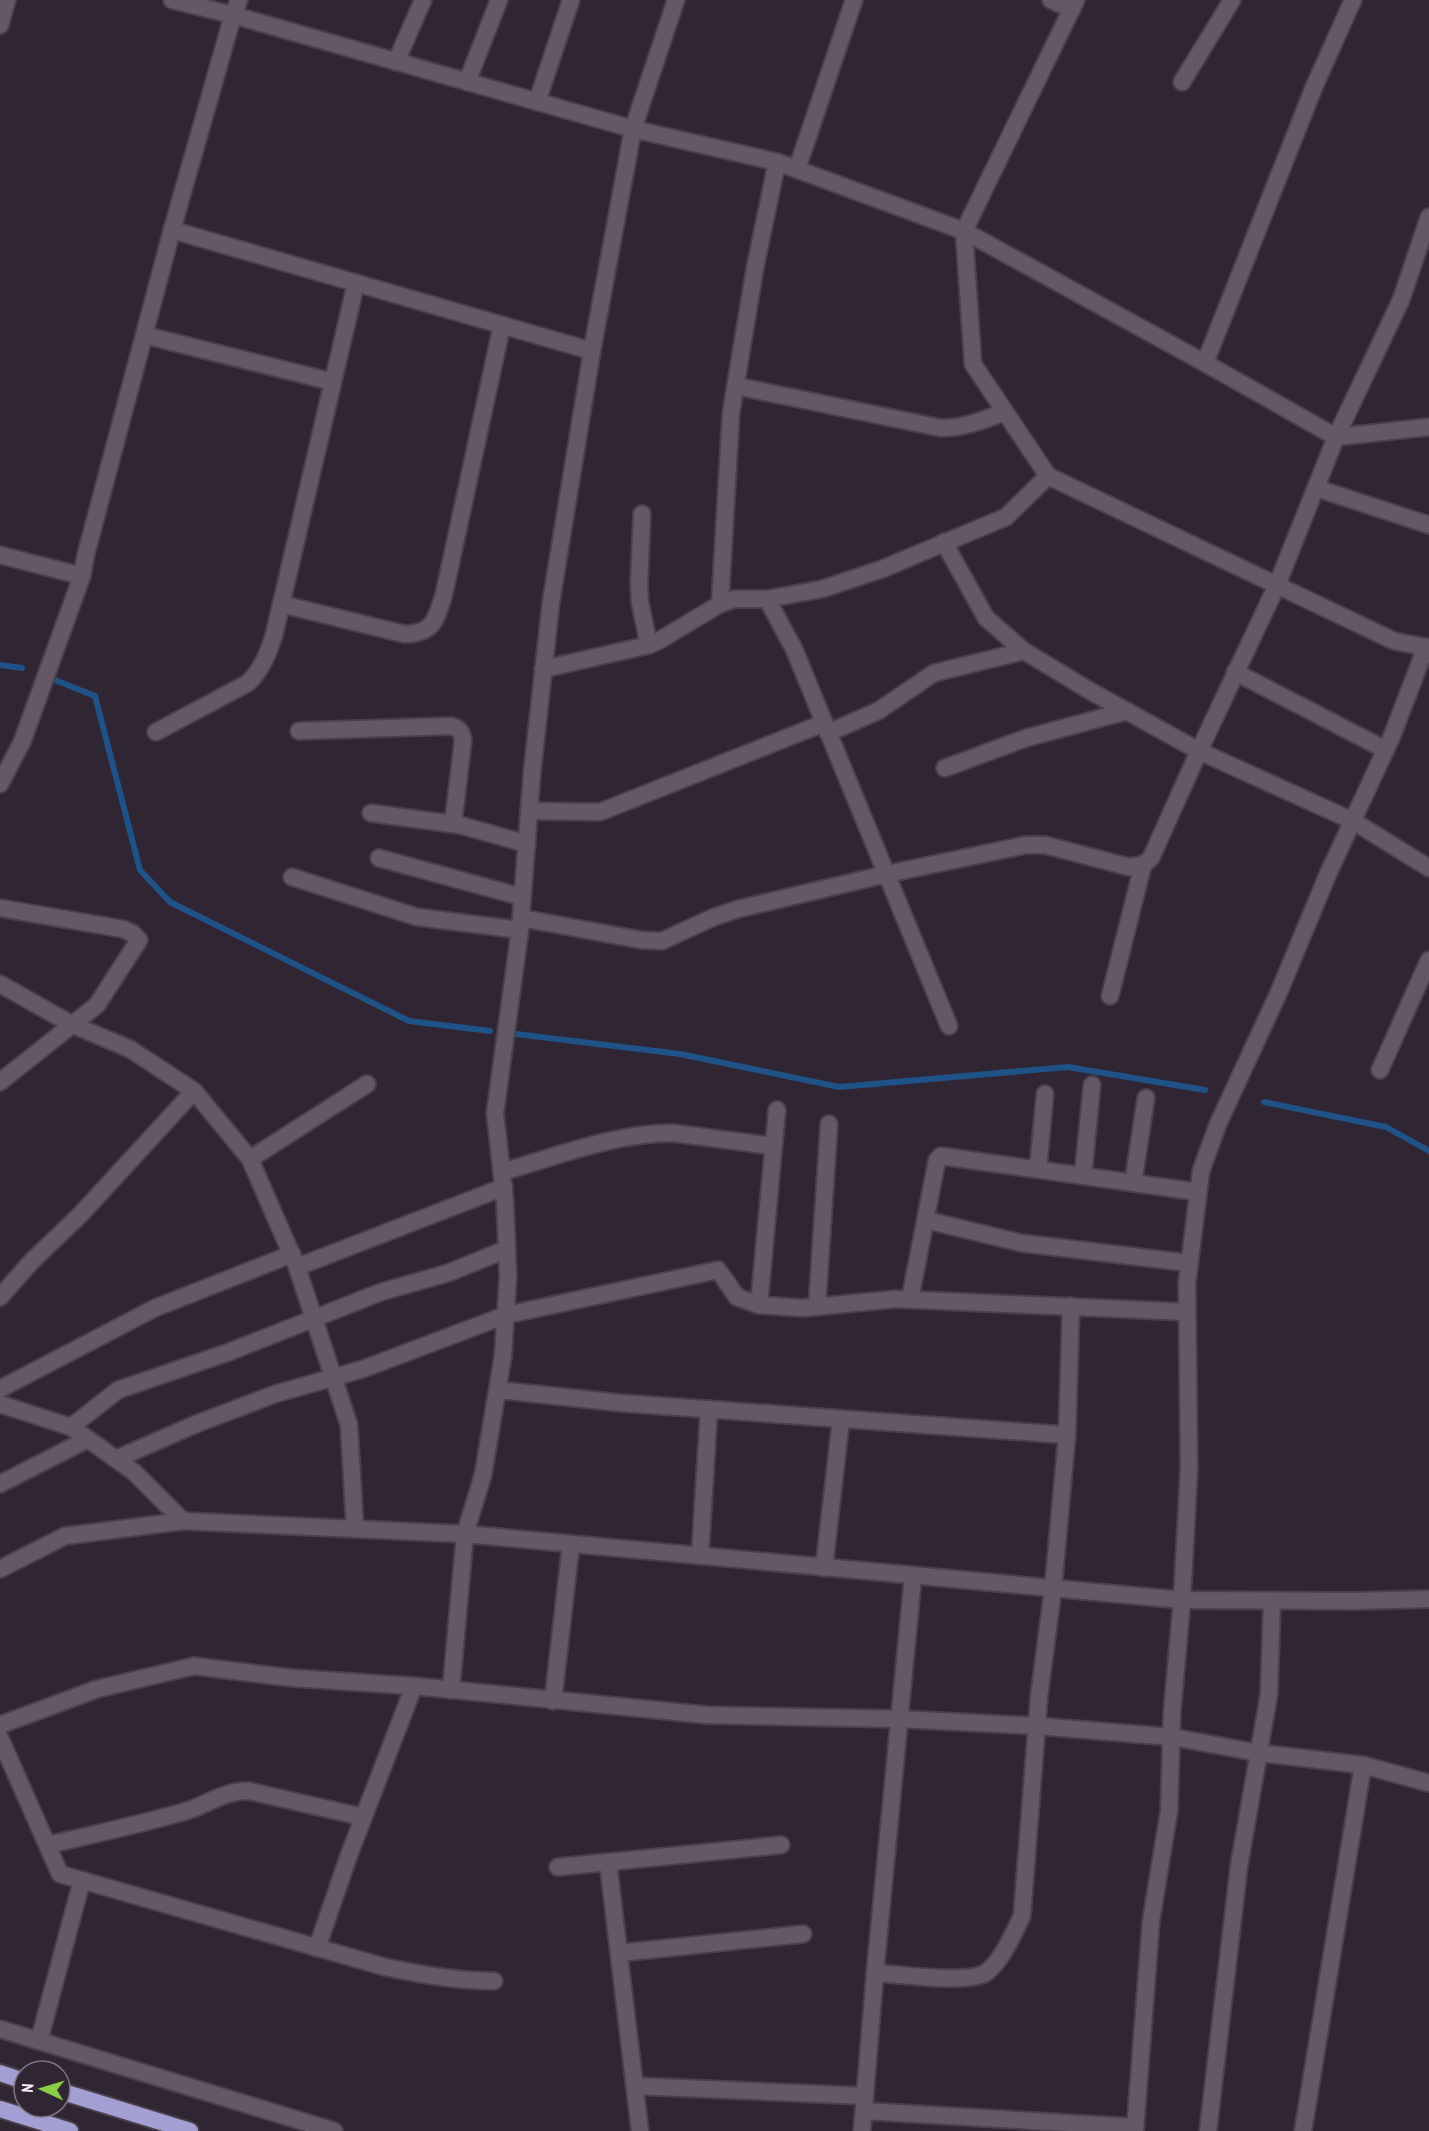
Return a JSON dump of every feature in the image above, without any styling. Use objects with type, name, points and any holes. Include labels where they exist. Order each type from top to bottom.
[{"type":"highway","points":[[72,2095],[190,2131]]},
{"type":"highway","points":[[0,2109],[70,2131]]},
{"type":"street","points":[[0,25],[7,0]]},
{"type":"street","points":[[172,0],[236,8],[396,62],[633,129],[777,162],[964,231],[1336,437],[1429,427]]},
{"type":"street","points":[[396,62],[423,0]]},
{"type":"street","points":[[467,82],[499,0]]},
{"type":"street","points":[[537,102],[571,0]]},
{"type":"street","points":[[451,1690],[465,1534],[483,1475],[504,1356],[507,1249],[503,1180],[495,1113],[520,924],[529,811],[551,602],[592,351],[633,129],[676,0]]},
{"type":"street","points":[[797,169],[854,0]]},
{"type":"street","points":[[635,2086],[1135,2129],[1150,1921],[1169,1811],[1189,1468],[1187,1312],[1189,1263],[1201,1171],[1218,1124],[1279,992],[1328,874],[1386,750],[1428,648],[1394,641],[1048,476],[973,364],[964,231],[1074,4],[1051,0]]},
{"type":"street","points":[[1182,82],[1232,0]]},
{"type":"street","points":[[1205,363],[1314,87],[1353,0]]},
{"type":"street","points":[[0,784],[22,742],[82,576],[172,230],[236,8]]},
{"type":"street","points":[[720,604],[732,413],[755,268],[777,162]]},
{"type":"street","points":[[292,877],[417,917],[520,924],[662,941],[725,913],[887,874],[1036,844],[1120,866],[1143,865],[1151,858],[1277,585],[1336,437],[1401,300],[1429,217]]},
{"type":"street","points":[[172,230],[592,351]]},
{"type":"street","points":[[156,732],[248,683],[257,674],[269,650],[356,283]]},
{"type":"street","points":[[281,604],[404,634],[423,633],[429,628],[437,616],[444,594],[502,325]]},
{"type":"street","points":[[144,334],[333,382]]},
{"type":"street","points":[[736,386],[941,428],[970,425],[1005,412]]},
{"type":"street","points":[[543,669],[649,645],[720,604],[734,599],[767,600],[822,589],[882,569],[1006,517],[1048,476]]},
{"type":"street","points":[[1316,488],[1429,525]]},
{"type":"street","points":[[642,514],[640,603],[649,645]]},
{"type":"street","points":[[944,542],[986,618],[1024,651],[1199,752],[1353,821],[1429,868]]},
{"type":"street","points":[[0,555],[82,576]]},
{"type":"street","points":[[767,600],[794,649],[949,1026]]},
{"type":"street","points":[[529,811],[600,812],[878,711],[934,673],[1024,651]]},
{"type":"street","points":[[1235,672],[1386,750]]},
{"type":"street","points":[[945,768],[1026,738],[1127,711]]},
{"type":"street","points":[[299,731],[456,727],[463,741],[453,824]]},
{"type":"street","points":[[371,813],[453,824],[527,844]]},
{"type":"street","points":[[379,858],[522,897]]},
{"type":"street","points":[[1110,996],[1143,865]]},
{"type":"street","points":[[0,908],[123,929],[132,933],[139,940],[98,1005],[0,1082]]},
{"type":"street","points":[[1380,1070],[1429,960]]},
{"type":"street","points":[[0,984],[71,1024],[130,1049],[194,1091],[250,1159],[295,1261],[350,1425],[355,1529]]},
{"type":"street","points":[[250,1159],[367,1084]]},
{"type":"street","points":[[1083,1175],[1092,1085]]},
{"type":"street","points":[[0,1297],[32,1261],[81,1214],[194,1091]]},
{"type":"street","points":[[1038,1168],[1045,1094]]},
{"type":"street","points":[[1133,1182],[1146,1098]]},
{"type":"street","points":[[759,1305],[777,1110]]},
{"type":"street","points":[[817,1307],[829,1124]]},
{"type":"street","points":[[0,1389],[154,1308],[295,1261],[600,1144],[673,1132],[773,1146]]},
{"type":"street","points":[[910,1299],[937,1160],[941,1156],[1198,1192]]},
{"type":"street","points":[[926,1220],[1021,1243],[1189,1263]]},
{"type":"street","points":[[71,1427],[118,1390],[228,1352],[381,1292],[448,1273],[507,1249]]},
{"type":"street","points":[[116,1459],[196,1424],[275,1394],[363,1369],[506,1315],[718,1270],[737,1297],[759,1305],[802,1308],[910,1299],[1187,1312]]},
{"type":"street","points":[[875,1973],[971,1978],[979,1976],[988,1971],[1006,1947],[1022,1916],[1037,1726],[1053,1589],[1066,1435],[1071,1306]]},
{"type":"street","points":[[498,1390],[709,1409],[1066,1435]]},
{"type":"street","points":[[0,1404],[71,1427],[134,1472],[183,1521]]},
{"type":"street","points":[[700,1556],[709,1409]]},
{"type":"street","points":[[824,1568],[841,1419]]},
{"type":"street","points":[[0,1485],[88,1439]]},
{"type":"street","points":[[0,1569],[65,1536],[183,1521],[465,1534],[1182,1600],[1429,1599]]},
{"type":"street","points":[[553,1701],[571,1544]]},
{"type":"street","points":[[862,2131],[913,1577]]},
{"type":"street","points":[[1208,2131],[1239,1866],[1269,1694],[1272,1601]]},
{"type":"street","points":[[0,1725],[97,1689],[194,1666],[292,1678],[414,1686],[707,1715],[900,1719],[1037,1726],[1172,1737],[1259,1753],[1363,1765],[1429,1783]]},
{"type":"street","points":[[317,1948],[363,1817],[414,1686]]},
{"type":"street","points":[[0,1738],[60,1874],[386,1967],[438,1978],[494,1981]]},
{"type":"street","points":[[1302,2131],[1363,1765]]},
{"type":"street","points":[[48,1845],[186,1812],[220,1796],[240,1791],[363,1817]]},
{"type":"street","points":[[558,1867],[781,1845]]},
{"type":"street","points":[[609,1862],[640,2131]]},
{"type":"street","points":[[39,2041],[82,1880]]},
{"type":"street","points":[[619,1953],[804,1934]]},
{"type":"street","points":[[0,2029],[334,2131]]},
{"type":"waterway","points":[[0,665],[22,668]]},
{"type":"waterway","points":[[55,680],[95,696],[140,870],[170,902],[409,1021],[490,1031]]},
{"type":"waterway","points":[[516,1034],[680,1054],[839,1087],[1068,1067],[1205,1090]]},
{"type":"waterway","points":[[1264,1102],[1386,1127],[1429,1151]]}]
